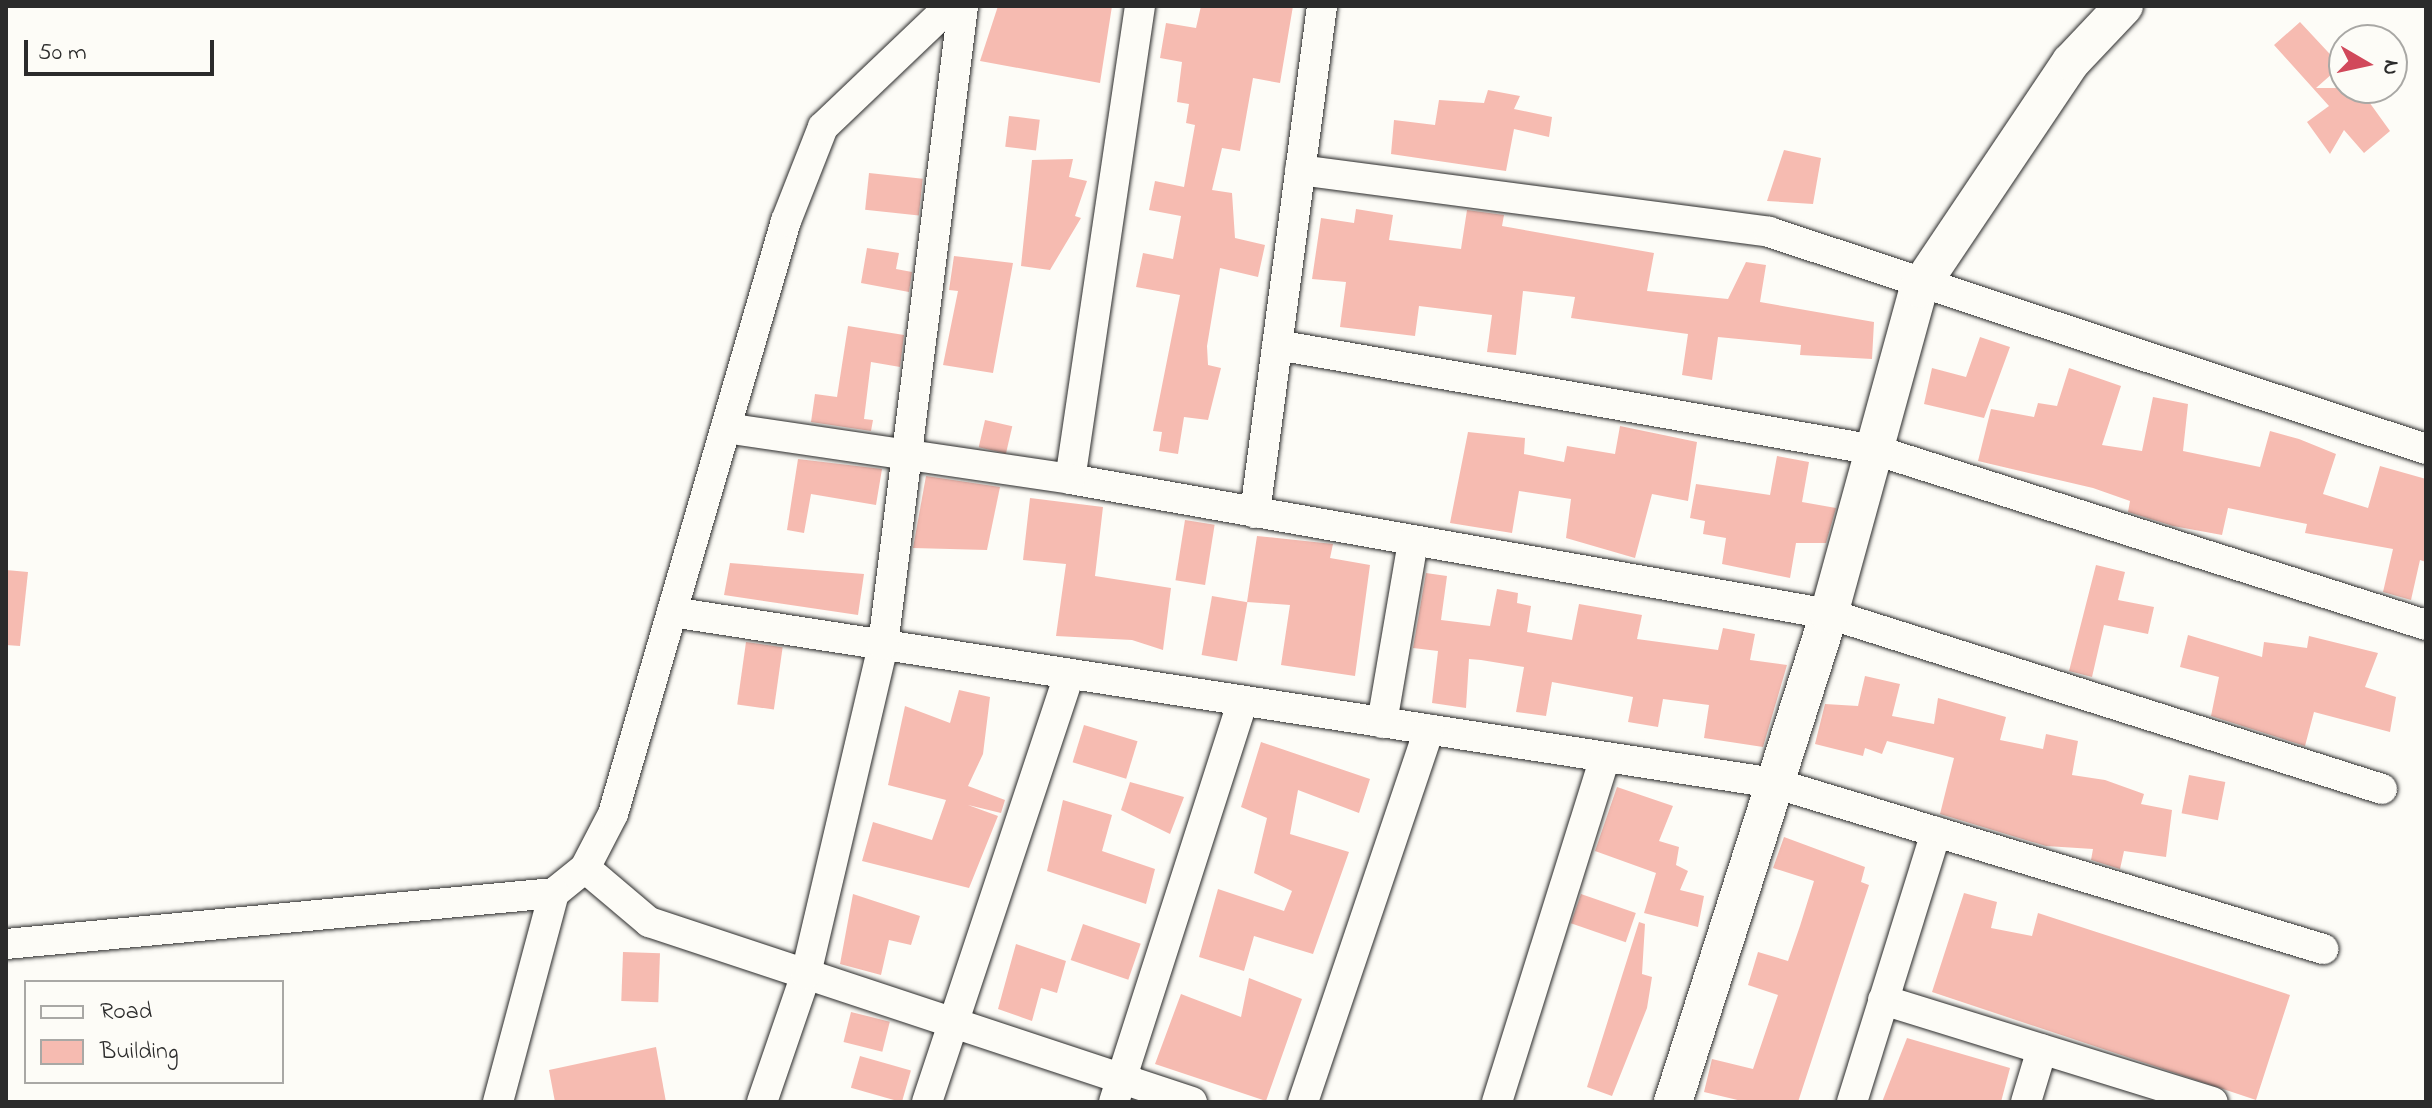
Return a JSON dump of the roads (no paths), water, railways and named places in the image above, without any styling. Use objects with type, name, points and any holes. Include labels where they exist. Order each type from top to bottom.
[{"type":"street","points":[[6,944],[554,893],[585,868],[613,814],[786,221],[823,127],[950,6]]},
{"type":"street","points":[[762,1102],[806,974],[883,645],[963,6]]},
{"type":"street","points":[[1070,479],[1140,6]]},
{"type":"street","points":[[1255,513],[1322,6]]},
{"type":"street","points":[[1673,1102],[1829,614],[1919,288],[2071,62],[2124,6]]},
{"type":"street","points":[[1300,170],[1769,232],[1919,288],[2426,449]]},
{"type":"street","points":[[1277,345],[1875,450],[2426,625]]},
{"type":"street","points":[[726,428],[1070,479],[1829,614],[2382,789]]},
{"type":"street","points":[[1382,723],[1413,542]]},
{"type":"street","points":[[672,612],[1774,783],[2323,949]]},
{"type":"street","points":[[927,1102],[1069,674]]},
{"type":"street","points":[[1118,1090],[1243,701]]},
{"type":"street","points":[[1303,1102],[1429,730]]},
{"type":"street","points":[[1497,1102],[1605,758]]},
{"type":"street","points":[[1852,1102],[1936,832]]},
{"type":"street","points":[[585,868],[649,922],[955,1024],[1118,1090],[1192,1102]]},
{"type":"street","points":[[498,1102],[554,893]]},
{"type":"street","points":[[1883,1000],[2213,1102]]},
{"type":"street","points":[[2026,1102],[2042,1049]]}]
